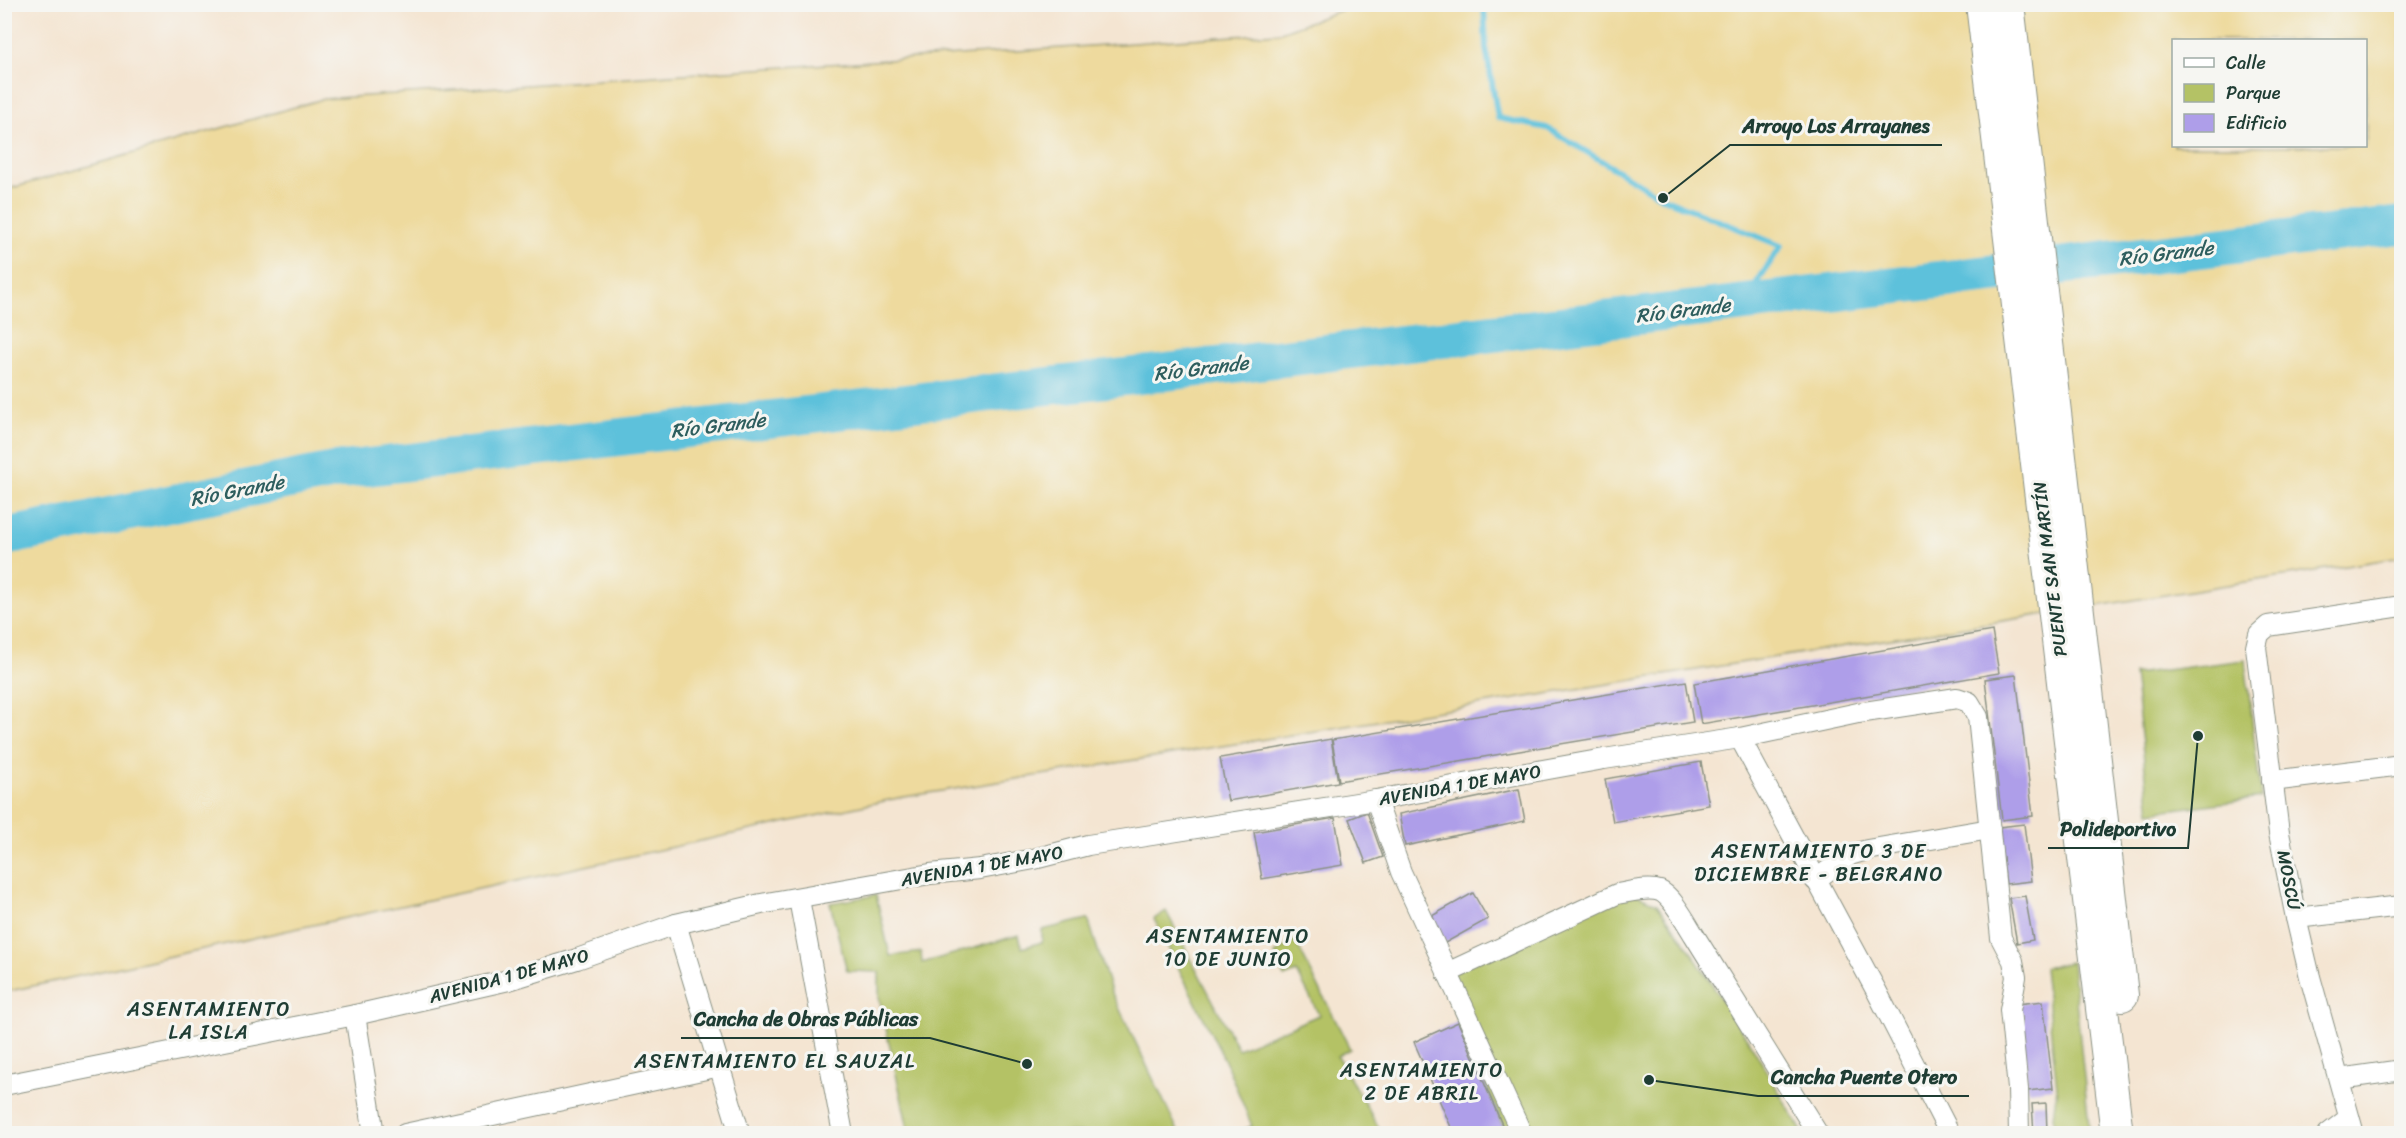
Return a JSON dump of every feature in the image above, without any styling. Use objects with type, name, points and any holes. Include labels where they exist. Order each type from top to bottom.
[{"type":"main road","name":"PUENTE SAN MARTÍN","points":[[1982,4],[2138,1134]]},
{"type":"main road","name":"PUENTE SAN MARTÍN","points":[[2008,4],[2117,1134]]},
{"type":"street","name":"MOSCÚ","points":[[2352,1126],[2296,918],[2279,833],[2256,647],[2259,634],[2268,626],[2402,606]]},
{"type":"street","name":"AVENIDA 1 DE MAYO","points":[[4,1085],[355,1015],[509,980],[676,924],[761,904],[930,874],[980,869],[1034,859],[1088,845],[1376,800],[1604,759],[1740,738],[1858,713],[1957,698],[1969,702],[1978,717],[1990,829]]},
{"type":"street","points":[[1740,738],[1877,992],[1950,1134]]},
{"type":"street","points":[[2272,781],[2402,765]]},
{"type":"street","points":[[1376,800],[1401,872],[1522,1134]]},
{"type":"street","points":[[1815,880],[1850,855],[1867,850],[1990,829],[2001,938],[2013,961],[2016,977],[2010,1011],[2019,1089],[2019,1134]]},
{"type":"street","points":[[1447,973],[1617,894],[1647,890],[1660,891],[1673,904],[1694,936],[1818,1134]]},
{"type":"street","points":[[799,899],[843,1134]]},
{"type":"street","points":[[2296,918],[2402,906]]},
{"type":"street","points":[[676,924],[740,1134]]},
{"type":"street","points":[[355,1015],[374,1134]]},
{"type":"street","points":[[405,1134],[720,1066]]},
{"type":"street","points":[[2339,1079],[2402,1070]]},
{"type":"street","points":[[2328,1134],[2352,1126]]},
{"type":"green space","points":[[2245,660],[2261,798],[2150,812],[2134,674]]},
{"type":"green space","points":[[1629,891],[1657,904],[1690,950],[1753,1048],[1803,1133],[1506,1133],[1458,1022],[1439,967]]},
{"type":"green space","points":[[876,895],[890,956],[921,952],[922,963],[1019,935],[1022,948],[1042,942],[1042,930],[1088,919],[1111,991],[1179,1133],[909,1133],[879,997],[879,972],[847,971],[830,903]]},
{"type":"green space","points":[[1166,911],[1238,1049],[1319,1015],[1297,972],[1284,977],[1275,954],[1295,940],[1350,1049],[1337,1056],[1382,1133],[1236,1133],[1252,1126],[1226,1063],[1154,919]]},
{"type":"green space","points":[[2072,962],[2090,1133],[2054,1133],[2053,1117],[2057,1088],[2044,968]]},
{"type":"sand","points":[[1356,5],[2401,5],[2401,557],[898,798],[5,992],[5,190],[323,99],[1278,33]]},
{"type":"building","points":[[1992,631],[1999,673],[1701,724],[1694,683]]},
{"type":"building","points":[[2016,675],[2033,816],[2002,820],[1985,679]]},
{"type":"building","points":[[1686,681],[1693,722],[1339,781],[1332,740]]},
{"type":"building","points":[[1331,739],[1338,782],[1228,801],[1220,758]]},
{"type":"building","points":[[1701,762],[1709,805],[1613,822],[1605,779]]},
{"type":"building","points":[[1519,789],[1525,821],[1405,846],[1399,814]]},
{"type":"building","points":[[1367,812],[1383,857],[1366,863],[1349,819]]},
{"type":"building","points":[[1335,818],[1343,865],[1262,879],[1254,832]]},
{"type":"building","points":[[2024,824],[2031,881],[2006,884],[1999,827]]},
{"type":"building","points":[[1473,893],[1488,919],[1445,943],[1430,917]]},
{"type":"building","points":[[2025,896],[2033,940],[2017,943],[2009,898]]},
{"type":"building","points":[[2043,1001],[2053,1088],[2028,1091],[2018,1004]]},
{"type":"building","points":[[1458,1022],[1506,1134],[1454,1134],[1414,1042]]},
{"type":"building","points":[[2046,1103],[2047,1133],[2034,1134],[2032,1104]]},
{"type":"waterway","points":[[1484,4],[1486,48],[1498,118],[1547,128],[1663,198],[1781,246],[1744,302]]},
{"type":"waterway","name":"Río Grande","points":[[4,537],[334,471],[2402,225]]},
{"type":"place","name":"Arroyo Los Arrayanes","points":[[1663,198]]},
{"type":"place","name":"Polideportivo","points":[[2198,736]]},
{"type":"place","name":"Cancha de Obras Públicas","points":[[1027,1064]]},
{"type":"place","name":"Cancha Puente Otero","points":[[1649,1080]]},
{"type":"district","name":"ASENTAMIENTO 3 DE DICIEMBRE - BELGRANO","points":[[1819,862]]},
{"type":"district","name":"ASENTAMIENTO 10 DE JUNIO","points":[[1228,948]]},
{"type":"district","name":"ASENTAMIENTO LA ISLA","points":[[209,1020]]},
{"type":"district","name":"ASENTAMIENTO EL SAUZAL","points":[[775,1061]]},
{"type":"district","name":"ASENTAMIENTO 2 DE ABRIL","points":[[1422,1082]]}]
